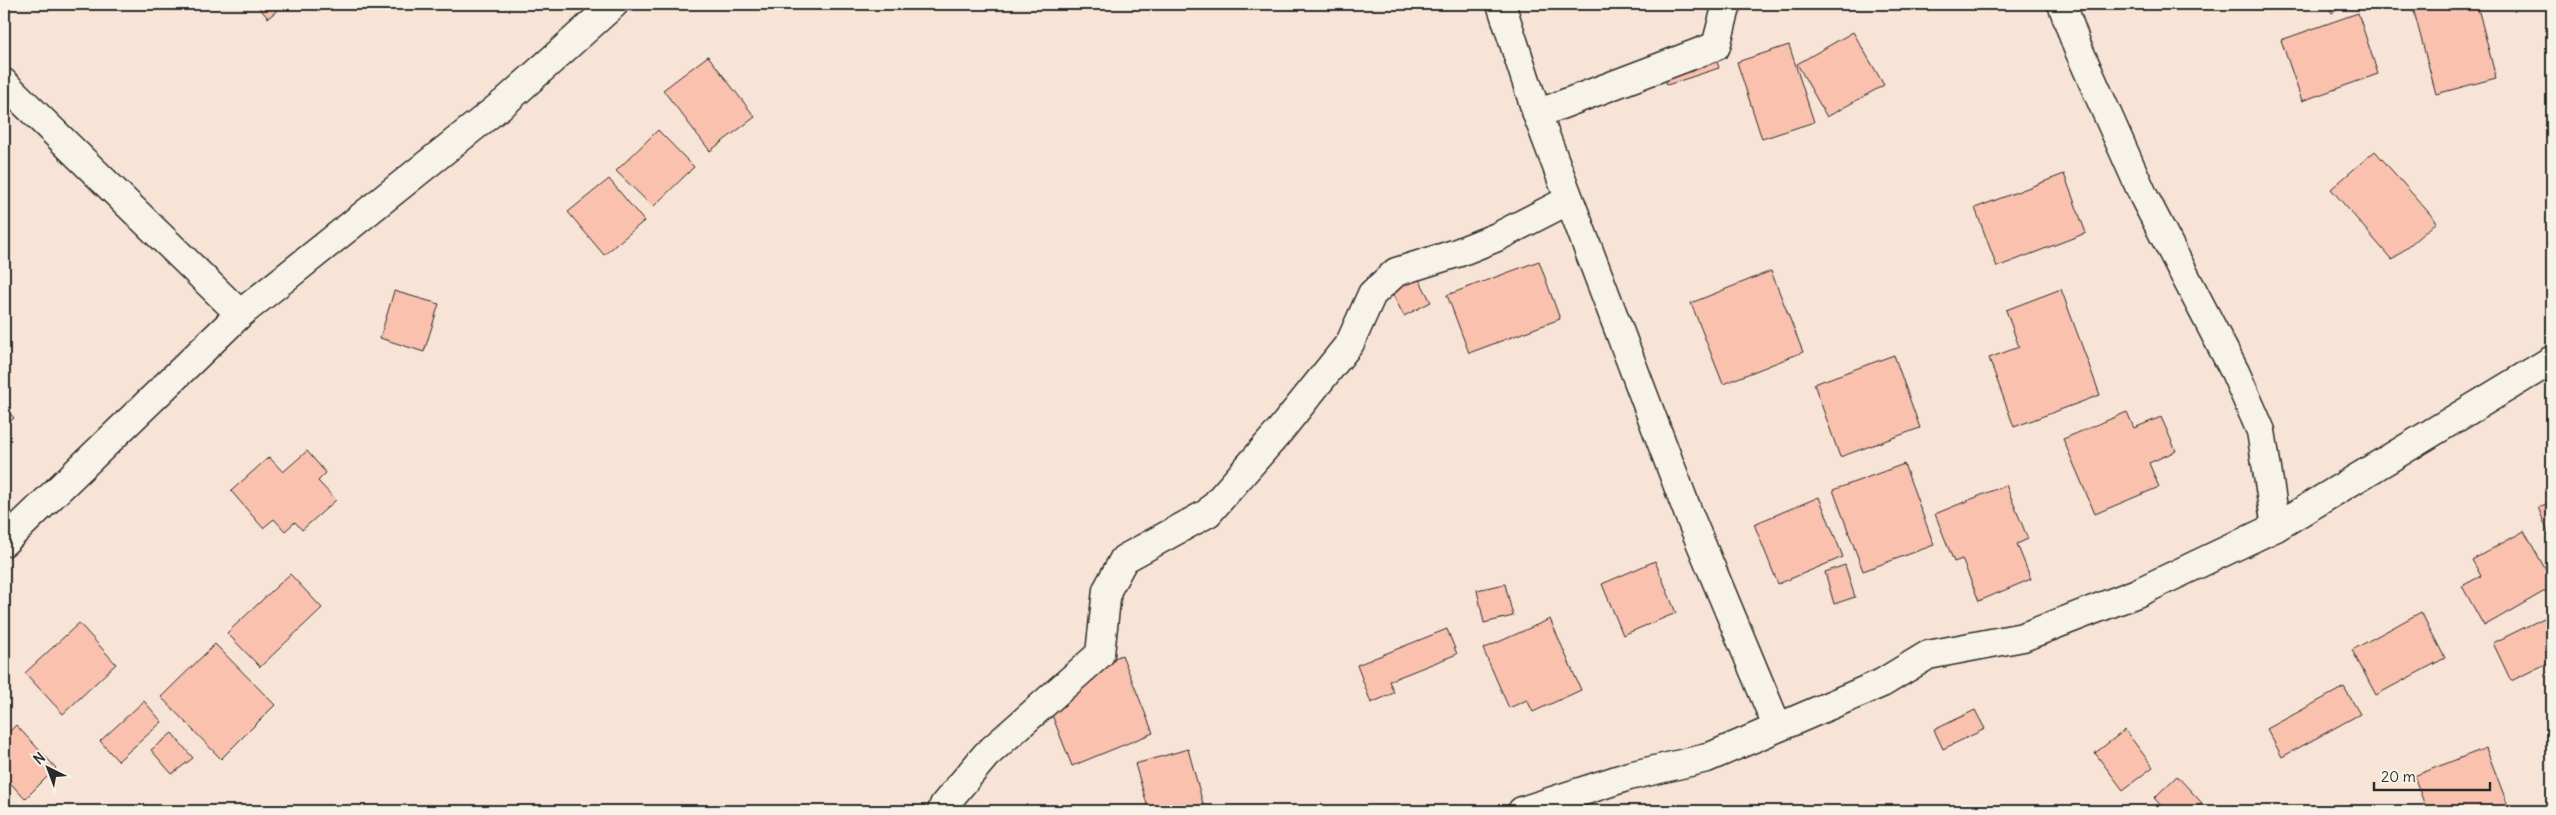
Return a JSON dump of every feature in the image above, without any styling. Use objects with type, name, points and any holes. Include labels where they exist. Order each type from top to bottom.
[{"type":"street","points":[[4,542],[240,314],[504,102],[614,4]]},
{"type":"street","points":[[1501,4],[1537,114],[1689,515],[1777,726]]},
{"type":"street","points":[[1537,114],[1716,46],[1727,4]]},
{"type":"street","points":[[2062,4],[2077,46],[2144,197],[2235,372],[2261,431],[2276,527]]},
{"type":"street","points":[[4,83],[240,314]]},
{"type":"street","points":[[942,811],[944,805],[986,755],[1100,654],[1107,590],[1124,559],[1208,512],[1278,433],[1350,343],[1372,294],[1396,272],[1456,253],[1497,237],[1569,200]]},
{"type":"street","points":[[1522,811],[1628,776],[1707,758],[1777,726],[1882,683],[1928,655],[2023,637],[2137,593],[2276,527],[2552,360]]},
{"type":"building","points":[[256,4],[285,4],[268,18]]},
{"type":"building","points":[[2326,4],[2347,4],[2332,13]]},
{"type":"building","points":[[2412,4],[2477,4],[2496,78],[2436,94]]},
{"type":"building","points":[[2358,13],[2378,74],[2302,101],[2281,40]]},
{"type":"building","points":[[1853,32],[1884,85],[1827,117],[1797,64]]},
{"type":"building","points":[[1710,40],[1719,68],[1667,85],[1658,57]]},
{"type":"building","points":[[1789,45],[1814,122],[1762,139],[1737,62]]},
{"type":"building","points":[[708,56],[755,117],[710,151],[663,90]]},
{"type":"building","points":[[658,130],[694,167],[653,207],[616,171]]},
{"type":"building","points":[[2375,151],[2437,222],[2392,260],[2331,189]]},
{"type":"building","points":[[2064,174],[2086,233],[1997,267],[1975,208]]},
{"type":"building","points":[[609,179],[644,221],[604,255],[568,212]]},
{"type":"building","points":[[1539,261],[1560,319],[1469,353],[1447,295]]},
{"type":"building","points":[[1412,266],[1431,302],[1404,316],[1385,280]]},
{"type":"building","points":[[1771,271],[1803,352],[1723,384],[1691,303]]},
{"type":"building","points":[[2061,289],[2100,395],[2014,427],[1989,358],[2019,347],[2006,310]]},
{"type":"building","points":[[394,291],[439,304],[424,352],[380,338]]},
{"type":"building","points":[[1894,355],[1920,428],[1840,457],[1814,384]]},
{"type":"building","points":[[4,406],[14,418],[4,427]]},
{"type":"building","points":[[2127,412],[2134,428],[2161,417],[2176,451],[2149,463],[2159,487],[2095,514],[2063,439]]},
{"type":"building","points":[[307,451],[326,473],[318,481],[336,500],[302,530],[295,522],[285,531],[274,519],[263,528],[231,491],[269,457],[283,472]]},
{"type":"building","points":[[1904,464],[1934,545],[1863,571],[1833,490]]},
{"type":"building","points":[[2006,485],[2028,539],[2017,544],[2031,579],[1979,601],[1962,559],[1954,562],[1935,514]]},
{"type":"building","points":[[1819,497],[1843,557],[1778,584],[1754,524]]},
{"type":"building","points":[[2552,502],[2552,543],[2538,507]]},
{"type":"building","points":[[2524,531],[2552,581],[2552,587],[2484,626],[2462,586],[2481,576],[2472,560]]},
{"type":"building","points":[[1655,561],[1676,613],[1623,635],[1602,584]]},
{"type":"building","points":[[1845,565],[1855,597],[1834,604],[1825,572]]},
{"type":"building","points":[[290,574],[322,608],[260,667],[227,633]]},
{"type":"building","points":[[1505,584],[1513,616],[1484,623],[1477,590]]},
{"type":"building","points":[[2421,612],[2445,658],[2376,695],[2352,650]]},
{"type":"building","points":[[2552,614],[2552,661],[2511,681],[2493,643]]},
{"type":"building","points":[[1550,619],[1581,690],[1533,712],[1527,700],[1509,708],[1483,649]]},
{"type":"building","points":[[79,623],[116,664],[63,714],[25,673]]},
{"type":"building","points":[[1447,629],[1457,654],[1389,681],[1394,693],[1371,703],[1357,665]]},
{"type":"building","points":[[215,644],[275,705],[221,759],[161,697]]},
{"type":"building","points":[[1122,655],[1153,733],[1072,766],[1041,687]]},
{"type":"building","points":[[2344,687],[2360,714],[2282,757],[2267,729]]},
{"type":"building","points":[[144,701],[162,722],[118,761],[100,741]]},
{"type":"building","points":[[1975,710],[1985,729],[1943,749],[1934,730]]},
{"type":"building","points":[[16,725],[56,768],[25,799],[4,776],[4,737]]},
{"type":"building","points":[[2125,730],[2153,767],[2123,790],[2095,753]]},
{"type":"building","points":[[172,733],[193,758],[172,774],[151,750]]},
{"type":"building","points":[[2486,748],[2510,811],[2427,811],[2414,776]]},
{"type":"building","points":[[1188,749],[1205,811],[1149,811],[1135,764]]},
{"type":"building","points":[[2177,776],[2202,803],[2194,811],[2166,811],[2154,798]]}]
